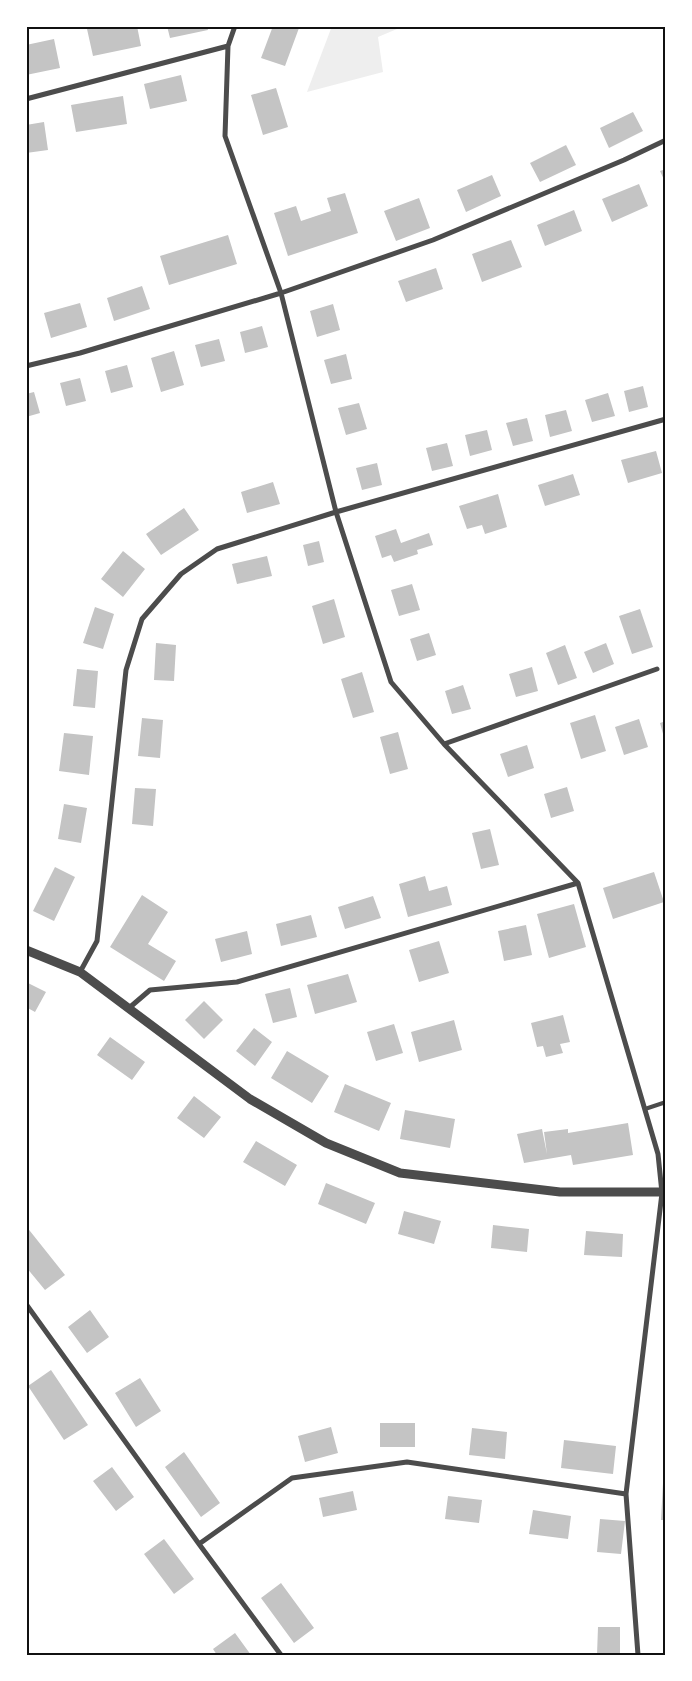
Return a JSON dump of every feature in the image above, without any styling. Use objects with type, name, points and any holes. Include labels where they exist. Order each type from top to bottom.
[{"type":"street","points":[[236,26],[228,46],[226,136],[282,293],[336,512],[392,682],[444,744],[578,883],[658,1154],[664,1192],[626,1494],[638,1655]]},
{"type":"street","points":[[26,99],[228,46]]},
{"type":"street","points":[[26,366],[80,353],[282,293],[433,240],[624,160],[666,140]]},
{"type":"street","points":[[80,972],[97,941],[126,670],[142,619],[181,574],[217,549],[336,512],[666,419]]},
{"type":"street","points":[[444,744],[657,669]]},
{"type":"street","points":[[129,1008],[150,990],[237,982],[578,883]]},
{"type":"street","points":[[26,950],[80,972],[250,1099],[326,1143],[400,1173],[560,1192],[664,1192]]},
{"type":"street","points":[[26,1304],[281,1655]]},
{"type":"street","points":[[199,1544],[292,1478],[407,1462],[626,1494]]},
{"type":"lane","points":[[645,1110],[666,1102]]},
{"type":"shaded area","points":[[332,26],[404,26],[378,37],[383,72],[307,92]]},
{"type":"building","points":[[101,26],[137,26],[141,46],[93,56],[87,29]]},
{"type":"building","points":[[167,26],[207,26],[208,30],[170,38]]},
{"type":"building","points":[[273,26],[294,26],[299,28],[285,66],[261,58]]},
{"type":"building","points":[[54,39],[60,68],[26,75],[26,45]]},
{"type":"building","points":[[181,75],[187,101],[150,109],[144,84]]},
{"type":"building","points":[[276,88],[288,127],[263,135],[251,95]]},
{"type":"building","points":[[123,96],[127,124],[76,132],[71,105]]},
{"type":"building","points":[[633,112],[643,131],[609,148],[600,128]]},
{"type":"building","points":[[44,122],[48,150],[26,153],[26,125]]},
{"type":"building","points":[[566,145],[576,165],[540,182],[530,163]]},
{"type":"building","points":[[666,169],[666,184],[660,171]]},
{"type":"building","points":[[492,175],[501,196],[466,212],[457,190]]},
{"type":"building","points":[[639,184],[648,206],[612,222],[602,199]]},
{"type":"building","points":[[345,193],[358,233],[288,256],[274,213],[296,206],[301,221],[331,211],[327,198]]},
{"type":"building","points":[[419,198],[430,228],[396,241],[384,211]]},
{"type":"building","points":[[574,210],[582,231],[545,246],[537,225]]},
{"type":"building","points":[[228,235],[237,264],[169,285],[160,256]]},
{"type":"building","points":[[511,240],[522,267],[482,282],[472,254]]},
{"type":"building","points":[[436,268],[443,289],[406,302],[398,281]]},
{"type":"building","points":[[142,286],[150,309],[114,321],[107,298]]},
{"type":"building","points":[[80,303],[87,327],[51,338],[44,313]]},
{"type":"building","points":[[333,304],[340,330],[317,337],[310,311]]},
{"type":"building","points":[[262,326],[268,347],[245,353],[240,332]]},
{"type":"building","points":[[219,339],[225,361],[201,367],[195,345]]},
{"type":"building","points":[[174,351],[184,385],[161,392],[151,358]]},
{"type":"building","points":[[346,354],[352,379],[331,384],[324,360]]},
{"type":"building","points":[[127,365],[133,387],[111,393],[105,371]]},
{"type":"building","points":[[80,378],[86,401],[66,406],[60,383]]},
{"type":"building","points":[[643,386],[648,407],[629,412],[624,391]]},
{"type":"building","points":[[34,392],[40,413],[26,417],[26,394]]},
{"type":"building","points":[[608,393],[615,416],[592,422],[585,400]]},
{"type":"building","points":[[359,403],[367,429],[346,435],[338,408]]},
{"type":"building","points":[[566,410],[572,431],[550,437],[545,415]]},
{"type":"building","points":[[527,418],[533,441],[513,446],[506,423]]},
{"type":"building","points":[[487,430],[492,450],[470,456],[465,435]]},
{"type":"building","points":[[447,443],[453,466],[432,471],[426,448]]},
{"type":"building","points":[[656,451],[662,473],[628,483],[621,460]]},
{"type":"building","points":[[377,463],[382,485],[362,490],[356,468]]},
{"type":"building","points":[[573,474],[580,495],[545,506],[538,485]]},
{"type":"building","points":[[273,482],[280,504],[247,513],[241,492]]},
{"type":"building","points":[[498,494],[507,527],[485,534],[482,525],[467,529],[459,506]]},
{"type":"building","points":[[184,508],[199,530],[161,555],[146,534]]},
{"type":"building","points":[[396,529],[401,543],[429,533],[433,545],[417,550],[418,554],[394,562],[391,555],[382,558],[375,536]]},
{"type":"building","points":[[319,541],[324,562],[308,566],[303,545]]},
{"type":"building","points":[[123,551],[145,569],[123,597],[101,579]]},
{"type":"building","points":[[267,556],[272,576],[237,584],[232,564]]},
{"type":"building","points":[[412,584],[420,610],[399,616],[391,590]]},
{"type":"building","points":[[334,599],[345,637],[323,644],[312,606]]},
{"type":"building","points":[[95,607],[114,614],[103,649],[83,643]]},
{"type":"building","points":[[640,609],[653,647],[632,654],[619,616]]},
{"type":"building","points":[[429,633],[436,655],[417,661],[410,639]]},
{"type":"building","points":[[156,643],[176,645],[174,681],[154,680]]},
{"type":"building","points":[[606,643],[614,664],[593,673],[584,652]]},
{"type":"building","points":[[565,645],[577,678],[558,685],[546,653]]},
{"type":"building","points":[[532,667],[538,691],[516,697],[509,674]]},
{"type":"building","points":[[77,669],[98,671],[95,708],[73,706]]},
{"type":"building","points":[[362,672],[374,712],[353,718],[341,679]]},
{"type":"building","points":[[463,685],[471,709],[452,714],[445,691]]},
{"type":"building","points":[[595,715],[606,751],[581,759],[570,723]]},
{"type":"building","points":[[142,718],[163,720],[160,758],[138,756]]},
{"type":"building","points":[[639,719],[648,747],[624,755],[615,727]]},
{"type":"building","points":[[666,721],[666,741],[665,741],[660,723]]},
{"type":"building","points":[[398,732],[408,769],[390,774],[380,737]]},
{"type":"building","points":[[64,733],[93,736],[89,775],[59,771]]},
{"type":"building","points":[[527,745],[534,768],[508,777],[500,754]]},
{"type":"building","points":[[567,787],[574,811],[551,818],[544,794]]},
{"type":"building","points":[[135,788],[156,789],[153,826],[132,824]]},
{"type":"building","points":[[64,804],[87,808],[81,843],[58,839]]},
{"type":"building","points":[[490,829],[499,865],[481,869],[472,833]]},
{"type":"building","points":[[55,867],[75,877],[54,921],[33,911]]},
{"type":"building","points":[[654,872],[664,902],[613,919],[603,888]]},
{"type":"building","points":[[425,876],[429,891],[447,886],[452,905],[408,917],[399,884]]},
{"type":"building","points":[[142,895],[168,912],[148,944],[176,961],[164,981],[110,947]]},
{"type":"building","points":[[373,896],[381,918],[345,929],[338,907]]},
{"type":"building","points":[[574,904],[586,947],[549,958],[537,914]]},
{"type":"building","points":[[311,915],[317,937],[281,946],[276,924]]},
{"type":"building","points":[[526,925],[532,955],[504,961],[498,931]]},
{"type":"building","points":[[247,931],[252,954],[221,962],[215,939]]},
{"type":"building","points":[[439,941],[449,973],[419,982],[409,950]]},
{"type":"building","points":[[348,974],[357,1002],[315,1014],[307,985]]},
{"type":"building","points":[[26,982],[46,992],[35,1012],[26,1007]]},
{"type":"building","points":[[290,988],[297,1017],[273,1023],[265,994]]},
{"type":"building","points":[[204,1001],[223,1020],[204,1039],[185,1020]]},
{"type":"building","points":[[563,1015],[570,1042],[560,1044],[563,1053],[546,1057],[543,1046],[537,1047],[531,1023]]},
{"type":"building","points":[[454,1020],[462,1050],[419,1062],[411,1032]]},
{"type":"building","points":[[394,1024],[403,1053],[376,1061],[367,1032]]},
{"type":"building","points":[[254,1028],[272,1042],[255,1066],[236,1051]]},
{"type":"building","points":[[110,1037],[145,1062],[132,1080],[97,1055]]},
{"type":"building","points":[[287,1051],[329,1076],[312,1103],[271,1078]]},
{"type":"building","points":[[345,1084],[391,1103],[379,1131],[334,1112]]},
{"type":"building","points":[[194,1096],[221,1117],[204,1138],[177,1118]]},
{"type":"building","points":[[405,1110],[455,1119],[450,1148],[400,1139]]},
{"type":"building","points":[[628,1123],[633,1155],[573,1165],[571,1155],[524,1163],[517,1134],[542,1129],[547,1154],[544,1132],[568,1129],[568,1133]]},
{"type":"building","points":[[256,1141],[297,1165],[285,1186],[243,1162]]},
{"type":"building","points":[[326,1183],[375,1203],[366,1224],[318,1204]]},
{"type":"building","points":[[404,1211],[441,1221],[434,1244],[398,1234]]},
{"type":"building","points":[[493,1225],[529,1229],[527,1252],[491,1248]]},
{"type":"building","points":[[26,1226],[65,1275],[45,1290],[26,1267]]},
{"type":"building","points":[[586,1231],[623,1234],[622,1257],[584,1255]]},
{"type":"building","points":[[90,1310],[109,1337],[87,1353],[68,1327]]},
{"type":"building","points":[[51,1370],[88,1425],[64,1440],[28,1386]]},
{"type":"building","points":[[140,1378],[161,1411],[136,1427],[115,1393]]},
{"type":"building","points":[[380,1423],[415,1423],[415,1447],[380,1447]]},
{"type":"building","points":[[331,1427],[338,1453],[305,1462],[298,1436]]},
{"type":"building","points":[[472,1428],[507,1432],[505,1459],[469,1455]]},
{"type":"building","points":[[564,1440],[616,1446],[613,1474],[561,1468]]},
{"type":"building","points":[[184,1452],[220,1503],[201,1517],[165,1467]]},
{"type":"building","points":[[112,1467],[134,1497],[116,1511],[93,1481]]},
{"type":"building","points":[[663,1483],[666,1484],[666,1520],[661,1520]]},
{"type":"building","points":[[353,1491],[357,1510],[323,1517],[319,1498]]},
{"type":"building","points":[[448,1496],[482,1500],[479,1523],[445,1519]]},
{"type":"building","points":[[533,1510],[571,1516],[568,1539],[529,1534]]},
{"type":"building","points":[[600,1519],[625,1521],[621,1554],[597,1552]]},
{"type":"building","points":[[164,1539],[194,1579],[174,1594],[144,1554]]},
{"type":"building","points":[[281,1583],[314,1628],[294,1643],[261,1598]]},
{"type":"building","points":[[598,1627],[620,1627],[620,1655],[597,1655]]},
{"type":"building","points":[[235,1633],[251,1655],[217,1655],[213,1649]]}]
